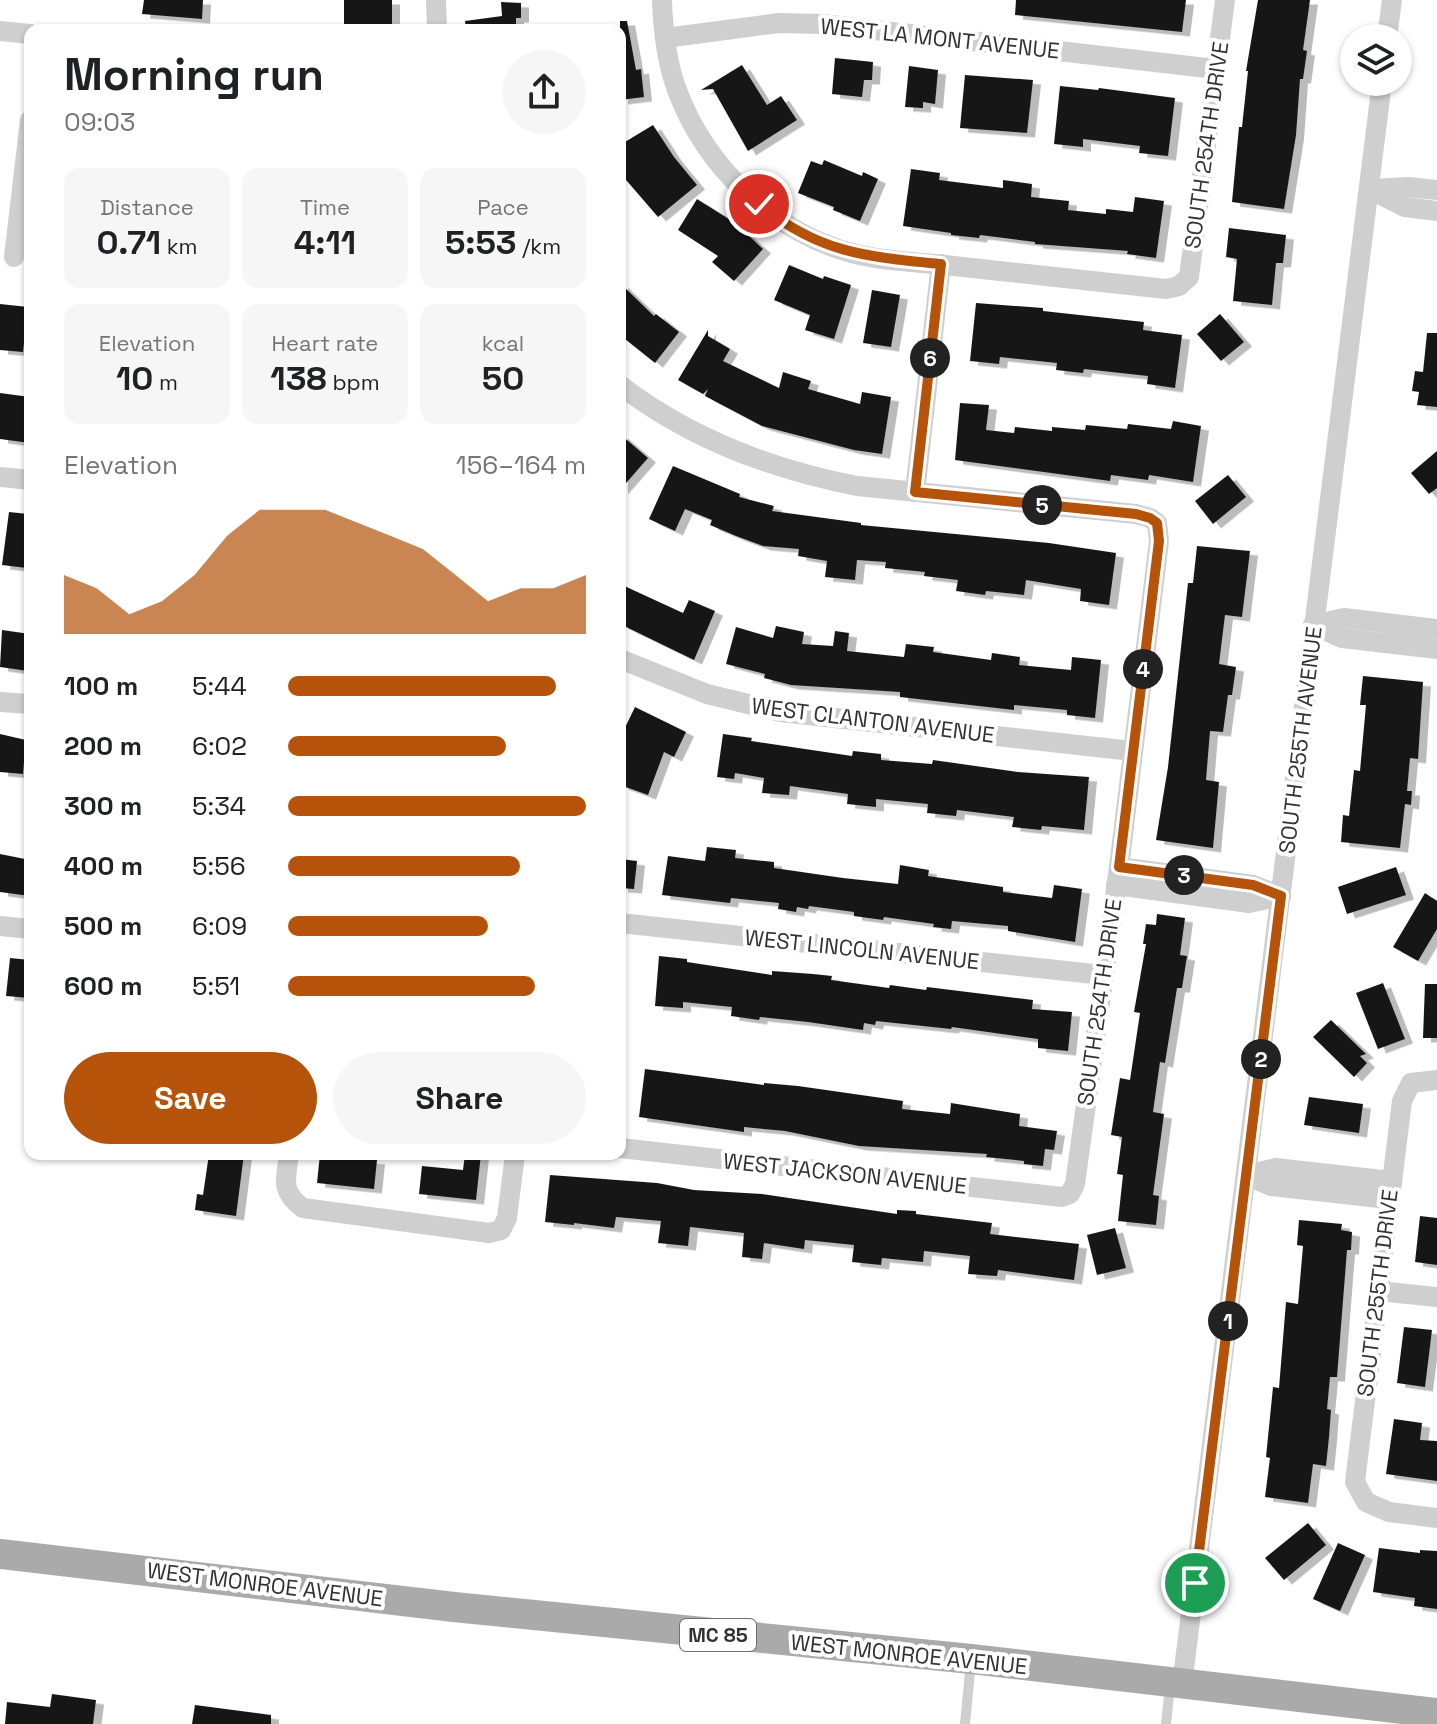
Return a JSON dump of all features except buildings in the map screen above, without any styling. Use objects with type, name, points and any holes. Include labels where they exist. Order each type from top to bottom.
[{"type":"main road","name":"WEST MONROE AVENUE","points":[[0,1554],[454,1607],[971,1659],[1437,1713]]},
{"type":"street","points":[[436,0],[437,24]]},
{"type":"street","points":[[626,390],[693,433],[769,464],[811,477],[857,486],[915,492],[941,264],[875,258],[817,241],[784,224],[732,178],[706,148],[676,88],[665,38],[662,0]]},
{"type":"street","name":"SOUTH 254TH DRIVE","points":[[941,264],[1166,289],[1179,286],[1189,277],[1225,0]]},
{"type":"street","points":[[1389,24],[1392,0]]},
{"type":"street","name":"WEST LA MONT AVENUE","points":[[665,38],[779,23],[812,23],[1216,69]]},
{"type":"street","points":[[0,31],[24,33]]},
{"type":"street","name":"SOUTH 255TH AVENUE","points":[[1176,1684],[1246,1175],[1380,96]]},
{"type":"street","points":[[15,257],[24,175]]},
{"type":"street","points":[[1369,189],[1408,187],[1437,190]]},
{"type":"street","points":[[1369,189],[1405,207],[1437,211]]},
{"type":"street","points":[[0,477],[24,479]]},
{"type":"street","name":"SOUTH 254TH DRIVE","points":[[915,492],[1136,514],[1157,523],[1159,541],[1117,876],[1075,1184],[1070,1194]]},
{"type":"street","points":[[1313,625],[1344,618],[1437,629]]},
{"type":"street","points":[[1313,625],[1342,638],[1437,649]]},
{"type":"street","name":"WEST CLANTON AVENUE","points":[[626,661],[707,694],[781,712],[1132,751]]},
{"type":"street","points":[[0,702],[24,704]]},
{"type":"street","points":[[1117,876],[1253,885],[1281,896]]},
{"type":"street","name":"WEST LINCOLN AVENUE","points":[[626,924],[1103,975]]},
{"type":"street","points":[[0,926],[24,928]]},
{"type":"street","name":"SOUTH 255TH DRIVE","points":[[1437,1080],[1411,1083],[1402,1101],[1355,1482],[1366,1502],[1389,1512],[1437,1518]]},
{"type":"street","name":"WEST JACKSON AVENUE","points":[[626,1149],[1062,1197],[1070,1194]]},
{"type":"street","points":[[288,1160],[285,1188],[292,1200],[303,1208],[489,1233],[501,1230],[507,1218],[514,1160]]},
{"type":"street","points":[[1246,1175],[1276,1168],[1390,1190]]},
{"type":"street","points":[[1378,1291],[1437,1297]]},
{"type":"lane","points":[[965,1724],[971,1659]]},
{"type":"lane","points":[[1166,1724],[1176,1684]]},
{"type":"route","points":[[759,204],[784,224],[817,241],[851,253],[941,264],[915,492],[1136,514],[1157,523],[1159,541],[1119,867],[1253,885],[1281,896],[1195,1583]]}]
